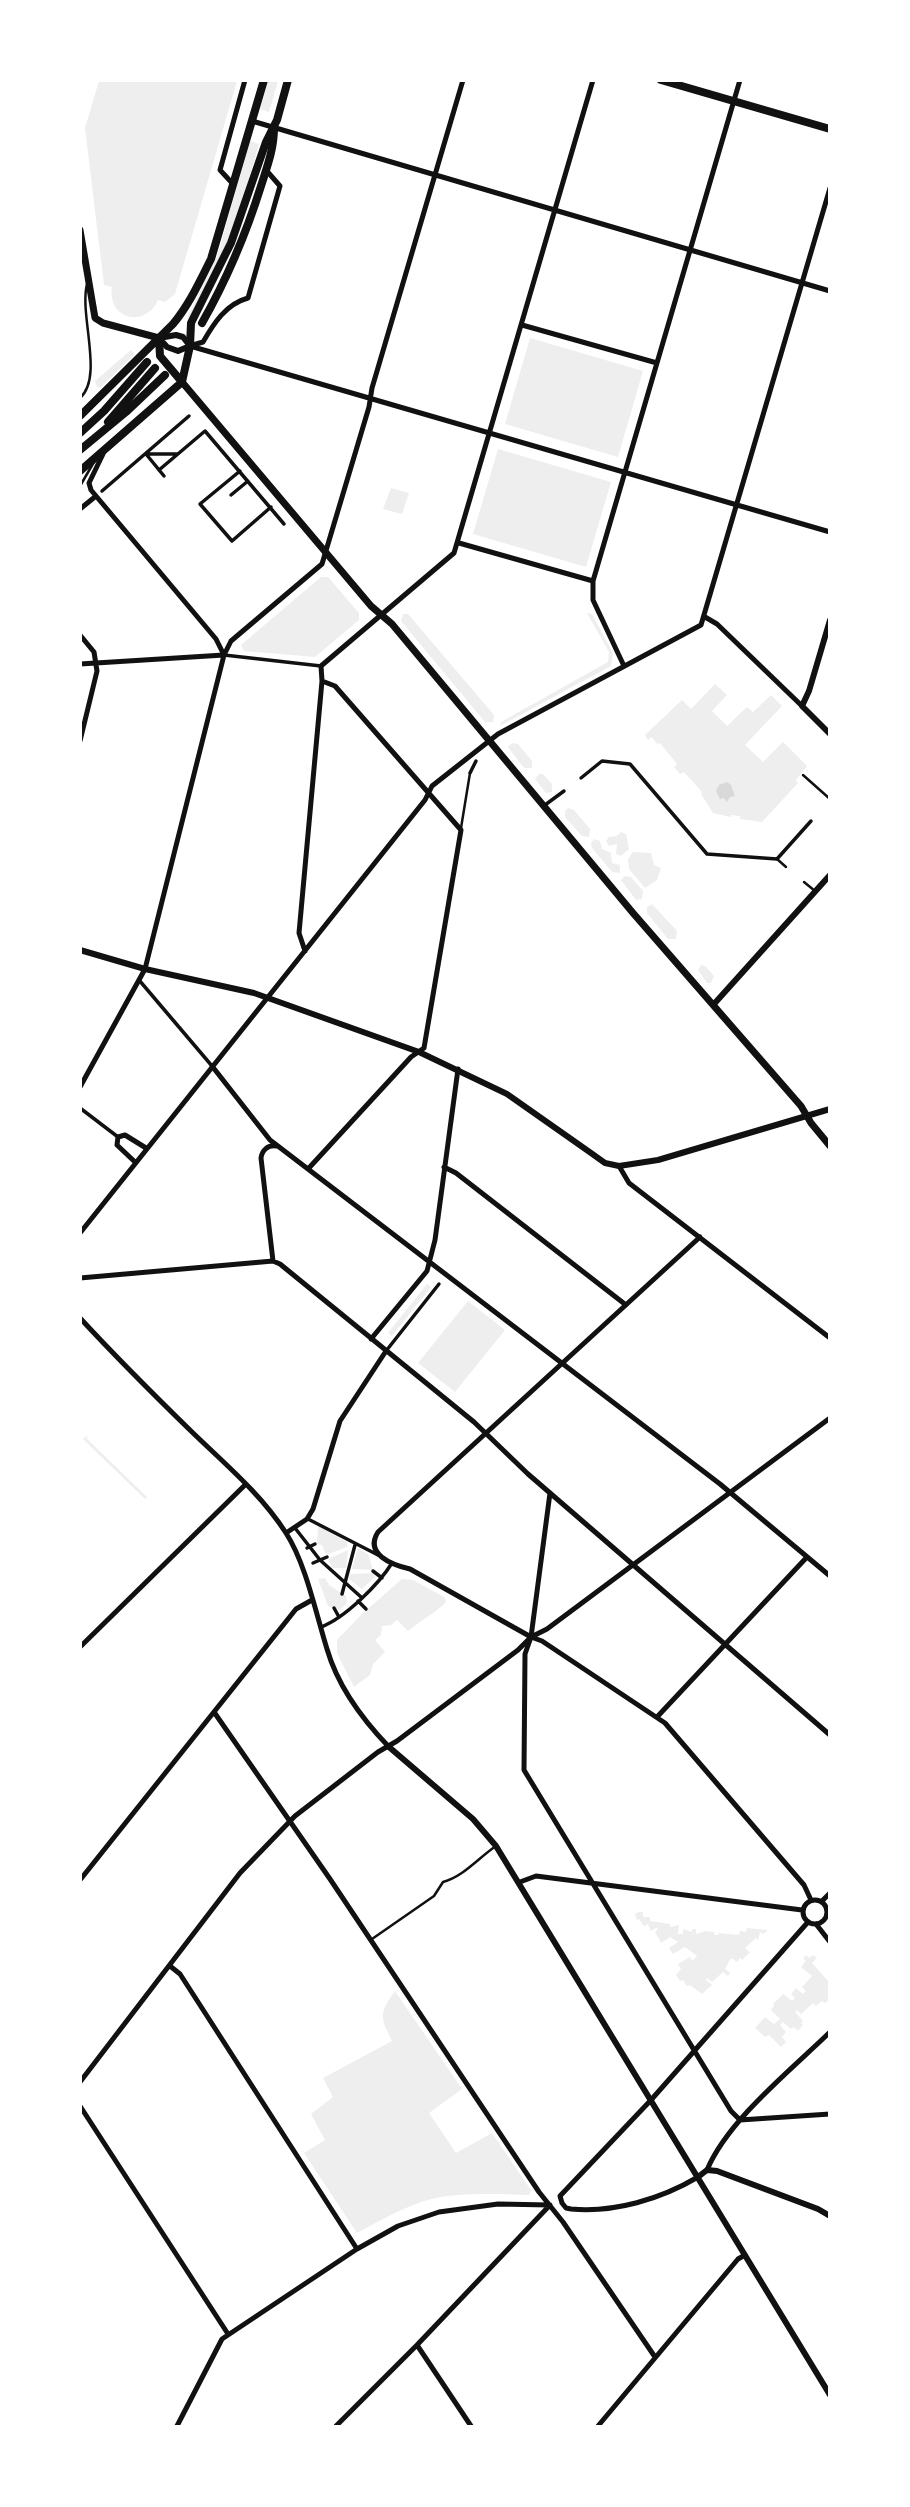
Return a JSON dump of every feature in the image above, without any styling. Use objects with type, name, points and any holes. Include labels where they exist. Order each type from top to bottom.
[{"type":"main road","points":[[80,416],[159,338],[184,309],[201,279],[211,258],[264,80]]},
{"type":"main road","points":[[80,471],[183,382],[191,323],[231,243],[266,142],[274,128],[288,80]]},
{"type":"main road","points":[[661,80],[830,129]]},
{"type":"main road","points":[[202,323],[233,262],[253,213],[274,144],[274,128]]},
{"type":"main road","points":[[80,230],[84,282],[93,314],[98,321],[159,338]]},
{"type":"main road","points":[[159,338],[160,356],[801,1106],[830,1146]]},
{"type":"main road","points":[[80,433],[104,411],[147,362]]},
{"type":"main road","points":[[94,438],[155,368]]},
{"type":"main road","points":[[80,450],[165,375]]},
{"type":"street","points":[[234,185],[220,170],[244,80]]},
{"type":"street","points":[[80,1087],[145,969],[224,655],[231,641],[321,564],[326,551],[463,80]]},
{"type":"street","points":[[80,664],[224,655],[321,666],[454,553],[593,80]]},
{"type":"street","points":[[624,666],[593,600],[593,581],[740,80]]},
{"type":"street","points":[[253,121],[830,291]]},
{"type":"street","points":[[159,338],[167,347],[178,351],[203,342],[221,314],[232,305],[248,298],[280,186],[266,169]]},
{"type":"street","points":[[80,1233],[268,998],[432,786],[498,734],[700,627],[830,188]]},
{"type":"street","points":[[522,325],[657,363]]},
{"type":"street","points":[[159,338],[176,335],[183,337],[190,346],[830,532]]},
{"type":"street","points":[[102,491],[189,416]]},
{"type":"street","points":[[159,470],[205,431],[284,524]]},
{"type":"street","points":[[104,450],[89,483],[96,496],[216,639],[224,655]]},
{"type":"street","points":[[146,454],[179,454]]},
{"type":"street","points":[[146,454],[164,476]]},
{"type":"street","points":[[240,471],[200,504],[232,541],[271,508]]},
{"type":"street","points":[[231,495],[248,481]]},
{"type":"street","points":[[80,509],[96,496]]},
{"type":"street","points":[[459,542],[593,581]]},
{"type":"street","points":[[705,617],[717,624],[830,734]]},
{"type":"street","points":[[802,706],[830,620]]},
{"type":"street","points":[[80,635],[94,652],[97,671],[80,741]]},
{"type":"street","points":[[305,951],[299,933],[323,681],[321,666]]},
{"type":"street","points":[[308,1169],[411,1057],[424,1048],[461,830],[335,686],[323,681]]},
{"type":"street","points":[[470,773],[476,761]]},
{"type":"street","points":[[581,778],[602,761],[630,764],[707,854],[777,859],[811,821]]},
{"type":"street","points":[[544,806],[564,791]]},
{"type":"street","points":[[714,1004],[830,875]]},
{"type":"street","points":[[80,950],[145,969],[231,987],[268,998],[419,1052],[525,1104],[605,1163],[619,1166],[658,1160],[830,1109]]},
{"type":"street","points":[[139,980],[270,1140],[729,1493],[830,1576]]},
{"type":"street","points":[[371,1339],[426,1271],[429,1262],[435,1240],[458,1069]]},
{"type":"street","points":[[80,1108],[118,1137]]},
{"type":"street","points":[[118,1137],[125,1135],[146,1148]]},
{"type":"street","points":[[118,1137],[117,1145],[135,1162]]},
{"type":"street","points":[[273,1261],[261,1158],[269,1146],[279,1147]]},
{"type":"street","points":[[619,1166],[629,1183],[830,1338]]},
{"type":"street","points":[[444,1167],[456,1173],[626,1305]]},
{"type":"street","points":[[378,1555],[373,1548],[373,1539],[378,1532],[700,1237]]},
{"type":"street","points":[[80,1278],[273,1261],[280,1264],[474,1422],[550,1493],[830,1735]]},
{"type":"street","points":[[286,1533],[307,1519],[319,1493],[340,1421],[386,1351],[439,1284]]},
{"type":"street","points":[[80,1318],[144,1386],[256,1494],[286,1533],[312,1600],[327,1650],[351,1701],[389,1747],[482,1828],[496,1846],[830,2395]]},
{"type":"street","points":[[80,2082],[240,1873],[289,1821],[518,1650],[531,1637],[547,1629],[830,1418]]},
{"type":"street","points":[[80,1647],[246,1484]]},
{"type":"street","points":[[550,1493],[531,1637],[525,1654],[524,1770],[731,2111],[740,2120],[830,2114]]},
{"type":"street","points":[[307,1519],[392,1563],[410,1569],[542,1641],[665,1723],[804,1885],[811,1900]]},
{"type":"street","points":[[295,1528],[308,1547],[345,1583],[366,1609]]},
{"type":"street","points":[[308,1547],[315,1544]]},
{"type":"street","points":[[347,1549],[355,1545]]},
{"type":"street","points":[[342,1594],[355,1545]]},
{"type":"street","points":[[313,1563],[327,1557]]},
{"type":"street","points":[[657,1717],[807,1557]]},
{"type":"street","points":[[321,1627],[340,1617],[382,1578],[392,1563]]},
{"type":"street","points":[[373,1571],[382,1578]]},
{"type":"street","points":[[80,1880],[296,1609],[312,1600]]},
{"type":"street","points":[[334,1608],[340,1617]]},
{"type":"street","points":[[214,1712],[655,2357]]},
{"type":"street","points":[[520,1882],[536,1876],[803,1910]]},
{"type":"street","points":[[822,1901],[830,1893]]},
{"type":"street","points":[[811,1900],[822,1901],[828,1913],[824,1921],[816,1924],[808,1922],[803,1917],[805,1904],[811,1900]]},
{"type":"street","points":[[808,1922],[651,2101],[560,2196],[562,2203],[566,2208],[601,2209],[631,2204],[659,2196],[698,2177],[708,2170],[712,2159],[740,2120],[830,2032]]},
{"type":"street","points":[[816,1924],[830,1942]]},
{"type":"street","points":[[170,1966],[180,1974],[357,2249]]},
{"type":"street","points":[[80,2106],[228,2334]]},
{"type":"street","points":[[708,2170],[718,2171],[830,2216]]},
{"type":"street","points":[[177,2427],[222,2339],[357,2249],[398,2226],[439,2212],[498,2204],[550,2206]]},
{"type":"street","points":[[336,2427],[550,2206]]},
{"type":"street","points":[[598,2427],[738,2259],[745,2255]]},
{"type":"street","points":[[417,2345],[471,2427]]},
{"type":"lane","points":[[80,398],[88,392],[91,370],[84,282]]},
{"type":"lane","points":[[80,486],[95,459]]},
{"type":"lane","points":[[461,830],[470,773]]},
{"type":"lane","points":[[803,775],[830,800]]},
{"type":"lane","points":[[777,859],[786,867]]},
{"type":"lane","points":[[804,882],[815,892]]},
{"type":"lane","points":[[369,1940],[434,1896],[442,1883],[451,1881],[496,1846]]},
{"type":"shaded area","points":[[99,81],[237,81],[175,294],[165,302],[158,300],[145,315],[136,317],[121,313],[115,307],[112,287],[104,285],[85,128]]},
{"type":"shaded area","points":[[268,81],[278,81],[269,112],[260,109]]},
{"type":"shaded area","points":[[250,141],[259,144],[240,209],[228,243],[189,319],[187,318],[217,257]]},
{"type":"shaded area","points":[[530,338],[643,371],[618,457],[505,424]]},
{"type":"shaded area","points":[[131,350],[135,354],[100,388],[97,387],[95,381]]},
{"type":"shaded area","points":[[498,449],[611,482],[586,567],[473,534]]},
{"type":"shaded area","points":[[391,488],[409,493],[402,514],[383,509]]},
{"type":"shaded area","points":[[321,577],[328,577],[359,613],[359,620],[315,657],[244,651],[241,645]]},
{"type":"shaded area","points":[[587,613],[592,614],[613,653],[611,666],[500,726],[501,722],[608,662],[609,652]]},
{"type":"shaded area","points":[[403,614],[408,614],[494,715],[493,722],[485,722],[401,621]]},
{"type":"shaded area","points":[[715,684],[727,695],[712,711],[727,726],[747,707],[753,712],[771,695],[782,706],[745,745],[763,762],[783,742],[807,766],[796,780],[798,783],[762,822],[713,813],[702,792],[684,772],[680,774],[674,767],[677,764],[660,743],[657,744],[652,737],[648,740],[645,735],[682,700],[691,709]]},
{"type":"shaded area","points":[[512,743],[518,744],[532,761],[532,768],[524,768],[508,747]]},
{"type":"shaded area","points":[[539,774],[543,774],[552,784],[552,792],[546,793],[535,779]]},
{"type":"shaded area","points":[[727,782],[735,796],[730,797],[727,802],[724,798],[720,799],[716,791],[719,785]]},
{"type":"shaded area","points":[[568,808],[574,810],[590,829],[589,837],[582,836],[565,817]]},
{"type":"shaded area","points":[[621,832],[626,834],[629,849],[621,856],[616,854],[617,844],[609,846],[606,841]]},
{"type":"shaded area","points":[[594,839],[600,841],[602,849],[611,853],[612,863],[620,865],[620,873],[612,872],[592,848]]},
{"type":"shaded area","points":[[633,852],[651,853],[654,865],[661,868],[657,880],[645,888],[629,869],[628,859]]},
{"type":"shaded area","points":[[625,876],[631,877],[643,891],[642,899],[636,900],[621,880]]},
{"type":"shaded area","points":[[652,904],[677,931],[676,939],[668,939],[647,913],[647,907]]},
{"type":"shaded area","points":[[701,965],[714,976],[711,983],[707,983],[698,970]]},
{"type":"shaded area","points":[[427,1284],[431,1287],[392,1336],[388,1333]]},
{"type":"shaded area","points":[[468,1301],[505,1330],[455,1392],[418,1363]]},
{"type":"shaded area","points":[[89,1434],[86,1438],[147,1497],[145,1499],[83,1439]]},
{"type":"shaded area","points":[[318,1526],[347,1542],[347,1547],[326,1555],[322,1545],[317,1544]]},
{"type":"shaded area","points":[[358,1548],[368,1554],[373,1570],[352,1569]]},
{"type":"shaded area","points":[[348,1550],[346,1568],[332,1568],[328,1559]]},
{"type":"shaded area","points":[[374,1573],[375,1577],[362,1589],[349,1579],[350,1574]]},
{"type":"shaded area","points":[[325,1578],[329,1585],[346,1596],[347,1603],[340,1610],[328,1606],[318,1579]]},
{"type":"shaded area","points":[[402,1579],[413,1580],[444,1597],[446,1602],[408,1631],[397,1620],[391,1625],[382,1626],[381,1635],[375,1640],[385,1652],[373,1664],[370,1675],[354,1687],[337,1653],[337,1640]]},
{"type":"shaded area","points":[[643,1912],[643,1917],[650,1917],[650,1921],[670,1924],[670,1927],[679,1925],[678,1934],[683,1934],[683,1929],[692,1932],[692,1929],[696,1929],[696,1934],[714,1932],[714,1935],[739,1935],[740,1931],[746,1932],[747,1928],[768,1930],[763,1934],[760,1932],[758,1940],[756,1938],[745,1948],[750,1952],[742,1960],[740,1958],[737,1962],[731,1958],[725,1969],[730,1973],[728,1976],[723,1972],[712,1982],[707,1978],[712,1985],[702,1994],[690,1985],[687,1986],[683,1980],[680,1981],[676,1975],[681,1969],[678,1964],[690,1957],[692,1961],[697,1956],[685,1947],[673,1954],[669,1948],[678,1942],[670,1937],[661,1943],[655,1932],[658,1929],[651,1931],[648,1925],[650,1923],[644,1926],[637,1920],[635,1914]]},
{"type":"shaded area","points":[[806,1955],[809,1958],[813,1955],[817,1958],[812,1963],[829,1982],[829,2000],[816,2006],[813,2003],[801,2014],[797,2010],[795,2012],[803,2021],[798,2031],[783,2022],[780,2025],[786,2032],[782,2037],[786,2042],[781,2047],[769,2035],[765,2037],[755,2028],[765,2017],[774,2024],[780,2019],[771,2010],[783,1994],[792,2001],[795,1998],[791,1994],[796,1988],[803,1994],[806,1991],[802,1987],[812,1976],[801,1967],[806,1961],[803,1958]]},
{"type":"shaded area","points":[[395,1991],[462,2089],[429,2113],[456,2153],[492,2133],[531,2190],[529,2195],[466,2194],[431,2199],[402,2209],[357,2233],[304,2153],[325,2140],[311,2114],[333,2097],[323,2078],[392,2041],[383,2015]]}]
